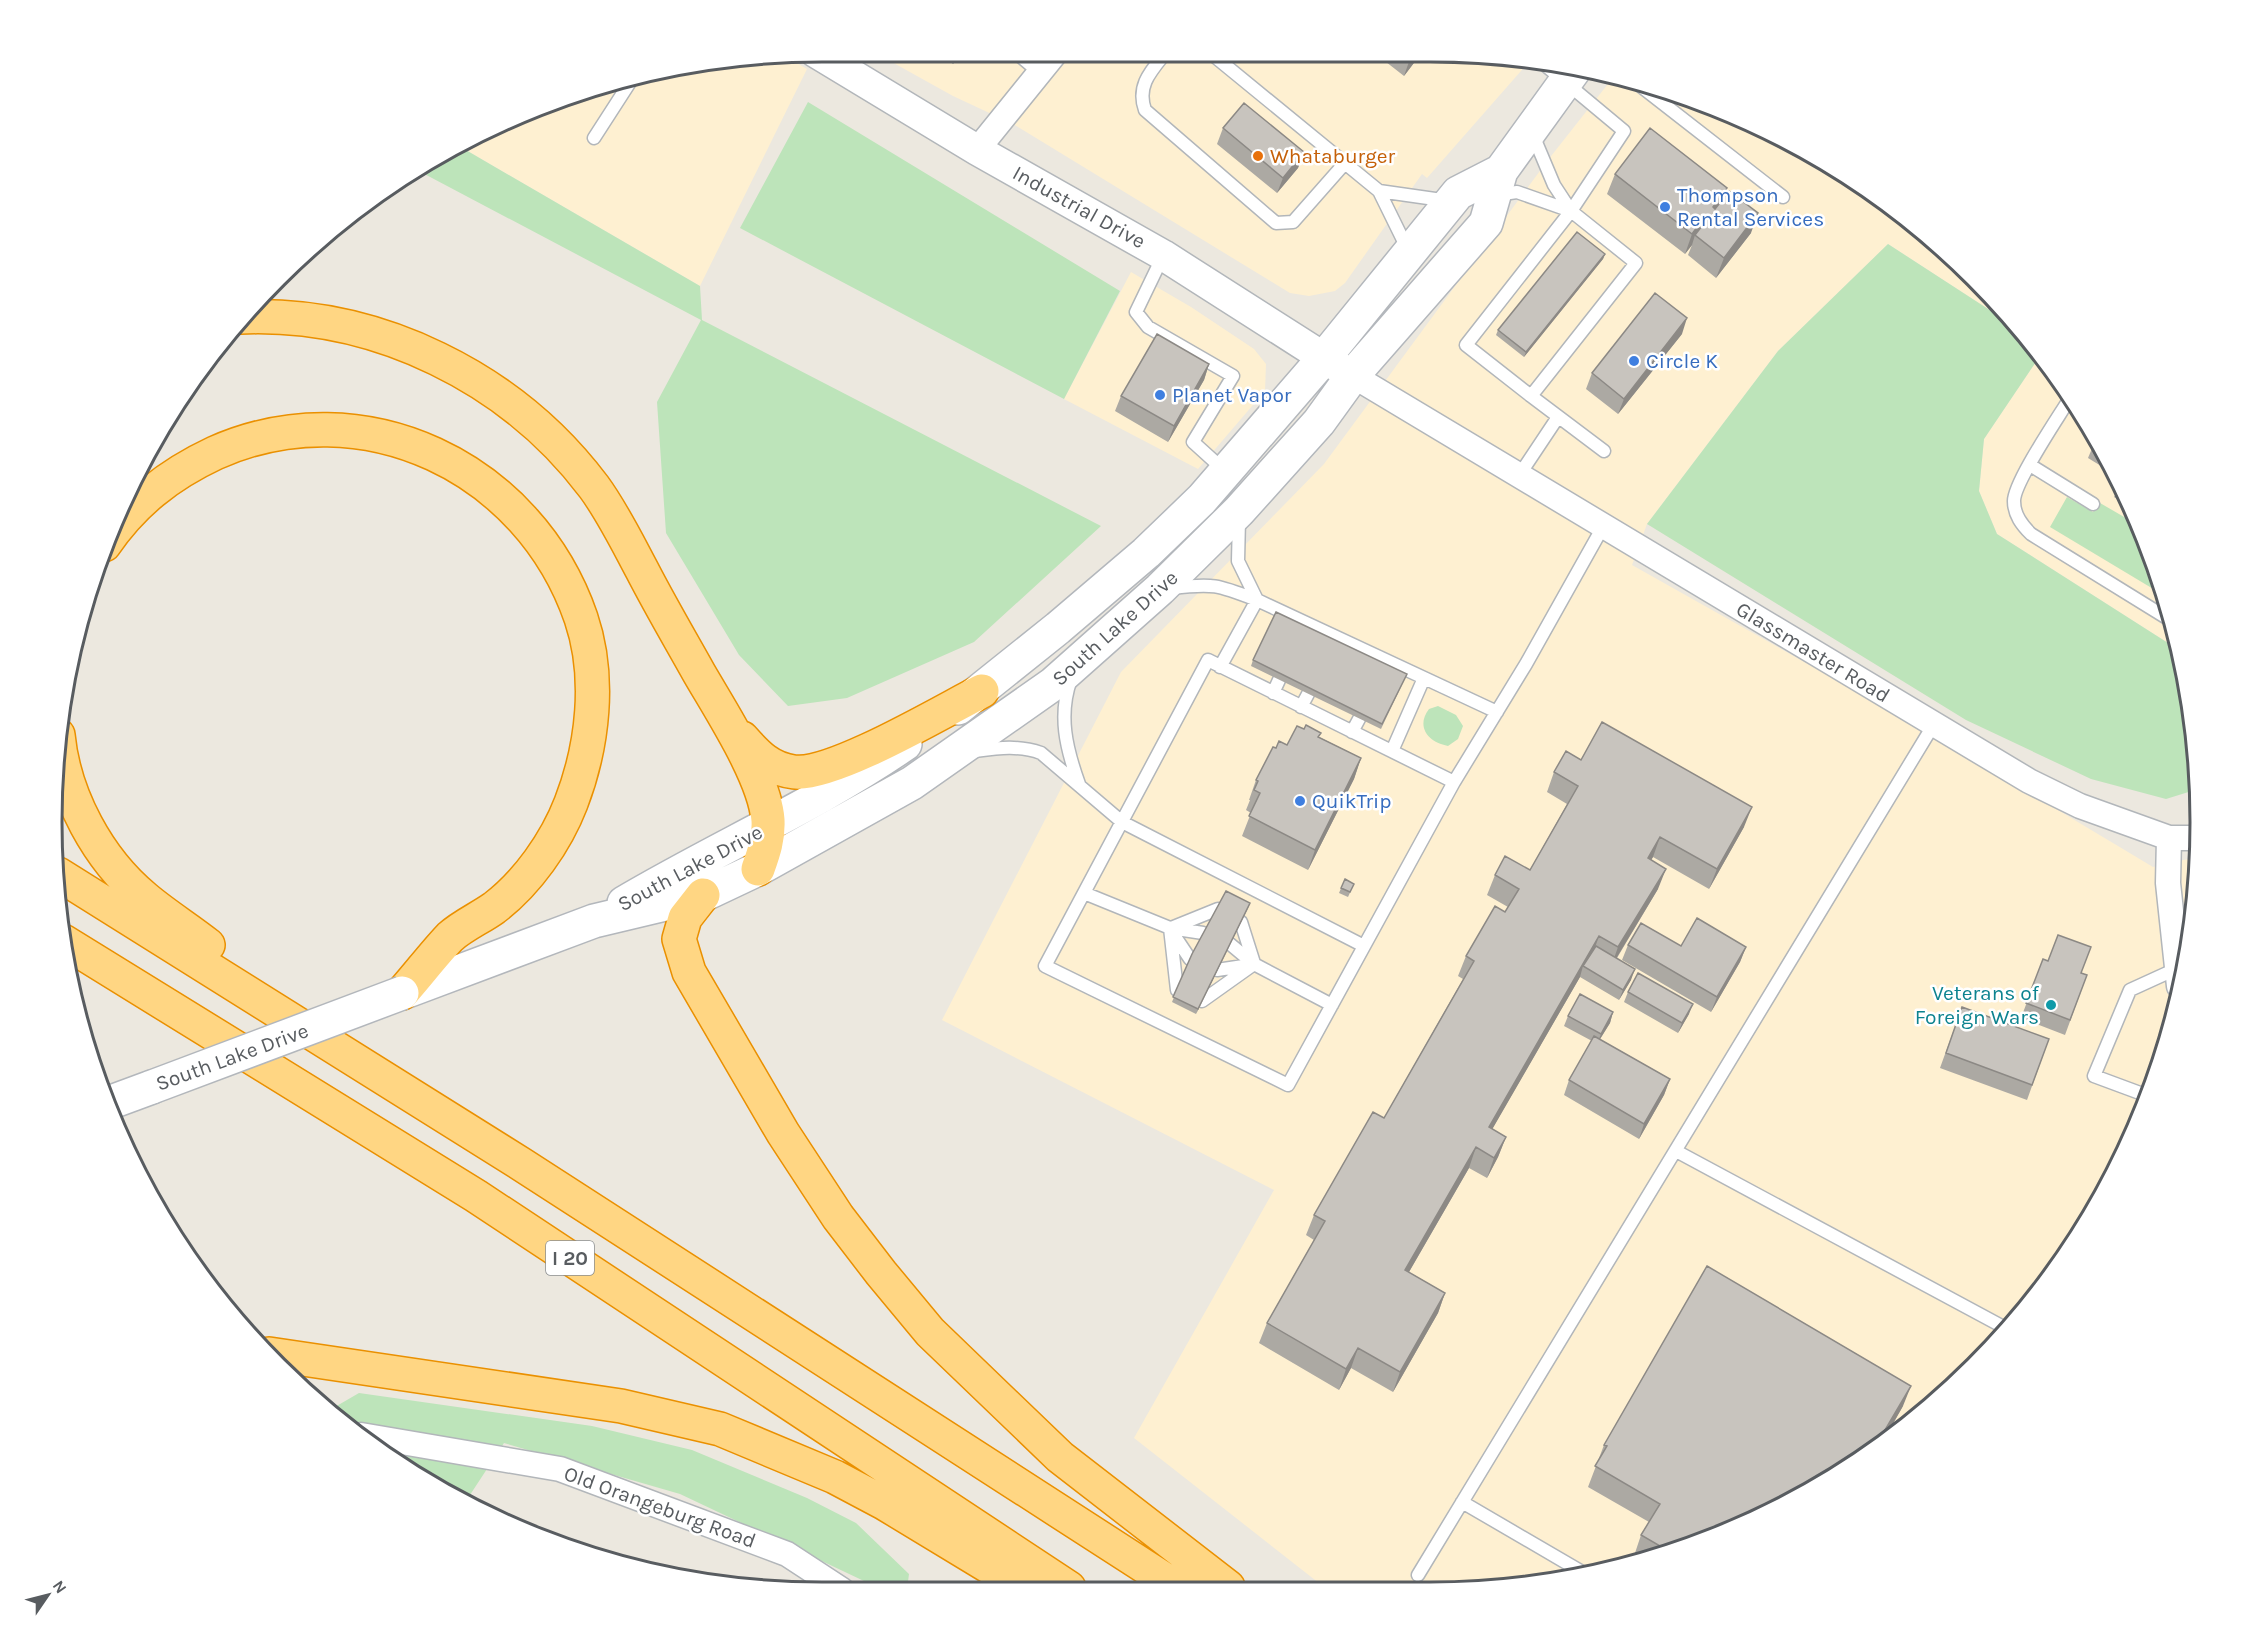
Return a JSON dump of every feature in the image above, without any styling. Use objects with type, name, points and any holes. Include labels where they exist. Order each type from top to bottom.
[{"type":"highway","points":[[253,317],[279,317],[337,325],[412,347],[481,383],[522,413],[566,453],[600,496],[727,721],[763,794],[768,826],[767,840],[758,869]]},
{"type":"highway","points":[[124,520],[139,501],[191,464],[233,445],[265,436],[328,430],[393,439],[453,462],[510,503],[551,556],[581,619],[591,673],[592,713],[587,748],[570,805],[550,844],[511,894],[452,935],[402,993]]},
{"type":"highway","points":[[727,721],[756,754],[769,765],[796,772],[813,771],[870,749],[982,691]]},
{"type":"highway","points":[[63,769],[74,801],[90,831],[111,861],[144,897],[385,1078]]},
{"type":"highway","name":"I 20","points":[[64,878],[385,1078],[1169,1582]]},
{"type":"highway","points":[[703,895],[685,918],[679,939],[689,972],[783,1133],[838,1217],[930,1332],[1060,1457],[1222,1582]]},
{"type":"highway","name":"I 20","points":[[72,947],[476,1196],[1060,1582]]},
{"type":"highway","points":[[281,1356],[621,1406],[720,1429],[835,1477],[893,1508],[1015,1582]]},
{"type":"main road","name":"South Lake Drive","points":[[594,921],[689,865],[768,826],[883,759],[982,691],[1146,553],[1202,499],[1226,472],[1339,367],[1486,224],[1498,183],[1531,131],[1561,73]]},
{"type":"main road","name":"South Lake Drive","points":[[115,1101],[594,921],[703,895],[758,869],[912,783],[1053,684],[1160,590],[1239,512],[1319,422],[1339,367],[1409,253],[1458,194],[1498,183]]},
{"type":"street","name":"Industrial Drive","points":[[832,62],[978,150],[1164,255],[1339,367]]},
{"type":"street","points":[[978,150],[1048,62]]},
{"type":"street","name":"Glassmaster Road","points":[[1339,367],[2029,781],[2080,806],[2169,838],[2190,838]]},
{"type":"street","points":[[2169,838],[2168,883],[2177,966]]},
{"type":"street","name":"Old Orangeburg Road","points":[[378,1438],[560,1469],[787,1554],[830,1582]]},
{"type":"lane","points":[[1027,62],[1040,73]]},
{"type":"lane","points":[[1158,62],[1146,77],[1141,98],[1145,110],[1276,223],[1293,222],[1345,163]]},
{"type":"lane","points":[[1221,62],[1378,191],[1409,253]]},
{"type":"lane","points":[[1562,73],[1624,131],[1571,211],[1466,345],[1604,451]]},
{"type":"lane","points":[[594,138],[627,86]]},
{"type":"lane","points":[[1652,95],[1783,197]]},
{"type":"lane","points":[[1531,131],[1554,185],[1571,211],[1636,263],[1531,396]]},
{"type":"lane","points":[[1498,183],[1571,211]]},
{"type":"lane","points":[[1378,191],[1452,201]]},
{"type":"lane","points":[[1164,255],[1136,312],[1148,327],[1233,376],[1193,442],[1226,472]]},
{"type":"lane","points":[[2066,405],[2014,494],[2017,514],[2023,526],[2031,534],[2162,615]]},
{"type":"lane","points":[[1520,474],[1558,417]]},
{"type":"lane","points":[[2030,465],[2093,504]]},
{"type":"lane","points":[[1239,512],[1238,561],[1257,600]]},
{"type":"lane","points":[[1454,782],[1208,660],[1045,966],[1288,1085],[1454,782],[1497,712],[1604,525]]},
{"type":"lane","points":[[1160,590],[1204,583],[1217,585],[1257,600],[1308,629],[1357,652],[1424,678],[1497,712]]},
{"type":"lane","points":[[1221,667],[1257,600]]},
{"type":"lane","points":[[1079,785],[1064,736],[1064,720],[1070,681],[1080,660]]},
{"type":"lane","points":[[1392,751],[1424,678]]},
{"type":"lane","points":[[1273,693],[1280,680]]},
{"type":"lane","points":[[1301,707],[1308,694]]},
{"type":"lane","points":[[1323,717],[1331,705]]},
{"type":"lane","points":[[1352,732],[1359,718]]},
{"type":"lane","points":[[1418,1575],[1934,724]]},
{"type":"lane","points":[[954,755],[999,748],[1028,748],[1050,759],[1122,822],[1364,946]]},
{"type":"lane","points":[[1084,893],[1170,928],[1203,933]]},
{"type":"lane","points":[[1170,928],[1218,909]]},
{"type":"lane","points":[[1242,922],[1254,964]]},
{"type":"lane","points":[[1170,928],[1190,959]]},
{"type":"lane","points":[[1170,928],[1177,990]]},
{"type":"lane","points":[[1230,944],[1254,964],[1332,1005]]},
{"type":"lane","points":[[1217,970],[1254,964]]},
{"type":"lane","points":[[1202,1001],[1254,964]]},
{"type":"lane","points":[[2140,1093],[2094,1076],[2130,990],[2174,979]]},
{"type":"lane","points":[[1676,1150],[2000,1325]]},
{"type":"lane","points":[[1462,1502],[1575,1568]]},
{"type":"shaded area","points":[[892,62],[1430,62],[1480,63],[1524,67],[1427,178],[1422,174],[1345,283],[1335,291],[1309,296],[1290,293],[1013,124],[953,96]]},
{"type":"shaded area","points":[[796,63],[807,69],[700,286],[466,150],[531,119],[625,87],[722,68]]},
{"type":"shaded area","points":[[1609,83],[1675,102],[1721,119],[1767,140],[1853,190],[1932,250],[1997,315],[1888,244],[1778,351],[1647,524],[1632,565],[1904,718],[2153,867],[2189,859],[2184,921],[2165,1018],[2150,1066],[2133,1112],[2089,1202],[2062,1244],[2002,1323],[1932,1393],[1893,1424],[1810,1480],[1767,1503],[1721,1524],[1627,1556],[1530,1575],[1480,1580],[1318,1582],[1134,1438],[1274,1190],[942,1020],[1121,672],[1324,464],[1548,160]]},
{"type":"shaded area","points":[[1131,272],[1191,307],[1254,349],[1266,364],[1265,391],[1198,469],[1064,399]]},
{"type":"shaded area","points":[[2036,363],[2089,442],[2112,485],[2133,531],[2150,577],[2169,644],[1997,534],[1979,491],[1984,439]]},
{"type":"green space","points":[[808,102],[1120,291],[1064,399],[740,228]]},
{"type":"green space","points":[[466,150],[700,286],[702,320],[1101,526],[974,642],[847,698],[788,706],[739,655],[666,533],[657,402],[701,320],[424,174]]},
{"type":"green space","points":[[1888,244],[2002,320],[2036,363],[1984,439],[1979,491],[1997,534],[2169,644],[2184,722],[2189,792],[2166,799],[2091,779],[1966,720],[1647,524],[1778,351]]},
{"type":"green space","points":[[2067,497],[2093,512],[2100,503],[2127,519],[2154,589],[2050,527]]},
{"type":"green space","points":[[1438,706],[1456,715],[1463,726],[1458,739],[1448,746],[1434,741],[1424,727],[1425,715],[1429,709]]},
{"type":"green space","points":[[359,1393],[592,1426],[692,1450],[807,1498],[856,1523],[909,1574],[908,1582],[866,1582],[680,1494],[504,1443],[470,1495],[399,1453],[336,1406]]},
{"type":"building","points":[[1244,103],[1304,152],[1283,178],[1223,128]]},
{"type":"building","points":[[1650,128],[1727,188],[1713,207],[1715,209],[1729,191],[1758,213],[1724,258],[1695,235],[1709,217],[1706,215],[1692,234],[1615,174]]},
{"type":"building","points":[[1577,232],[1605,254],[1526,352],[1498,330]]},
{"type":"building","name":"Circle K","points":[[1655,293],[1687,318],[1624,399],[1592,373]]},
{"type":"building","name":"Planet Vapor","points":[[1157,334],[1209,364],[1174,426],[1121,396]]},
{"type":"building","points":[[1276,612],[1407,674],[1382,724],[1253,660]]},
{"type":"building","points":[[1602,722],[1752,807],[1717,869],[1660,837],[1648,858],[1666,869],[1618,947],[1599,936],[1489,1127],[1506,1137],[1494,1158],[1476,1147],[1405,1270],[1445,1293],[1400,1372],[1358,1348],[1346,1369],[1267,1323],[1325,1221],[1314,1215],[1373,1112],[1384,1118],[1474,961],[1466,956],[1495,906],[1505,912],[1519,889],[1495,875],[1505,856],[1530,870],[1578,786],[1554,772],[1566,751],[1581,760]]},
{"type":"building","points":[[1306,725],[1321,733],[1318,737],[1361,758],[1315,850],[1249,816],[1260,793],[1254,790],[1258,781],[1256,780],[1273,747],[1276,748],[1279,741],[1287,745],[1297,726],[1304,729]]},
{"type":"building","points":[[1345,879],[1354,884],[1350,892],[1341,888]]},
{"type":"building","points":[[1226,891],[1250,903],[1198,1009],[1173,997],[1192,954]]},
{"type":"building","points":[[1697,918],[1746,947],[1717,997],[1628,945],[1641,923],[1681,946]]},
{"type":"building","name":"Veterans of Foreign Wars","points":[[2058,935],[2091,947],[2081,973],[2087,975],[2070,1020],[2026,1003],[2043,959],[2048,961]]},
{"type":"building","points":[[1596,946],[1635,969],[1623,990],[1583,966]]},
{"type":"building","points":[[1638,973],[1693,1004],[1682,1023],[1628,992]]},
{"type":"building","points":[[1580,994],[1613,1012],[1601,1034],[1568,1016]]},
{"type":"building","points":[[1962,1007],[2049,1039],[2032,1085],[1946,1053]]},
{"type":"building","points":[[1594,1036],[1670,1079],[1644,1124],[1569,1080]]},
{"type":"building","points":[[1707,1266],[1911,1386],[1885,1430],[1853,1453],[1767,1503],[1721,1524],[1660,1546],[1641,1535],[1660,1504],[1595,1466],[1607,1446],[1604,1445]]},
{"type":"place","name":"Whataburger","points":[[1258,156]]},
{"type":"place","name":"Thompson Rental Services","points":[[1665,207]]},
{"type":"place","name":"Circle K","points":[[1634,361]]},
{"type":"place","name":"Planet Vapor","points":[[1160,395]]},
{"type":"place","name":"QuikTrip","points":[[1300,801]]},
{"type":"place","name":"Veterans of Foreign Wars","points":[[2051,1005]]}]
